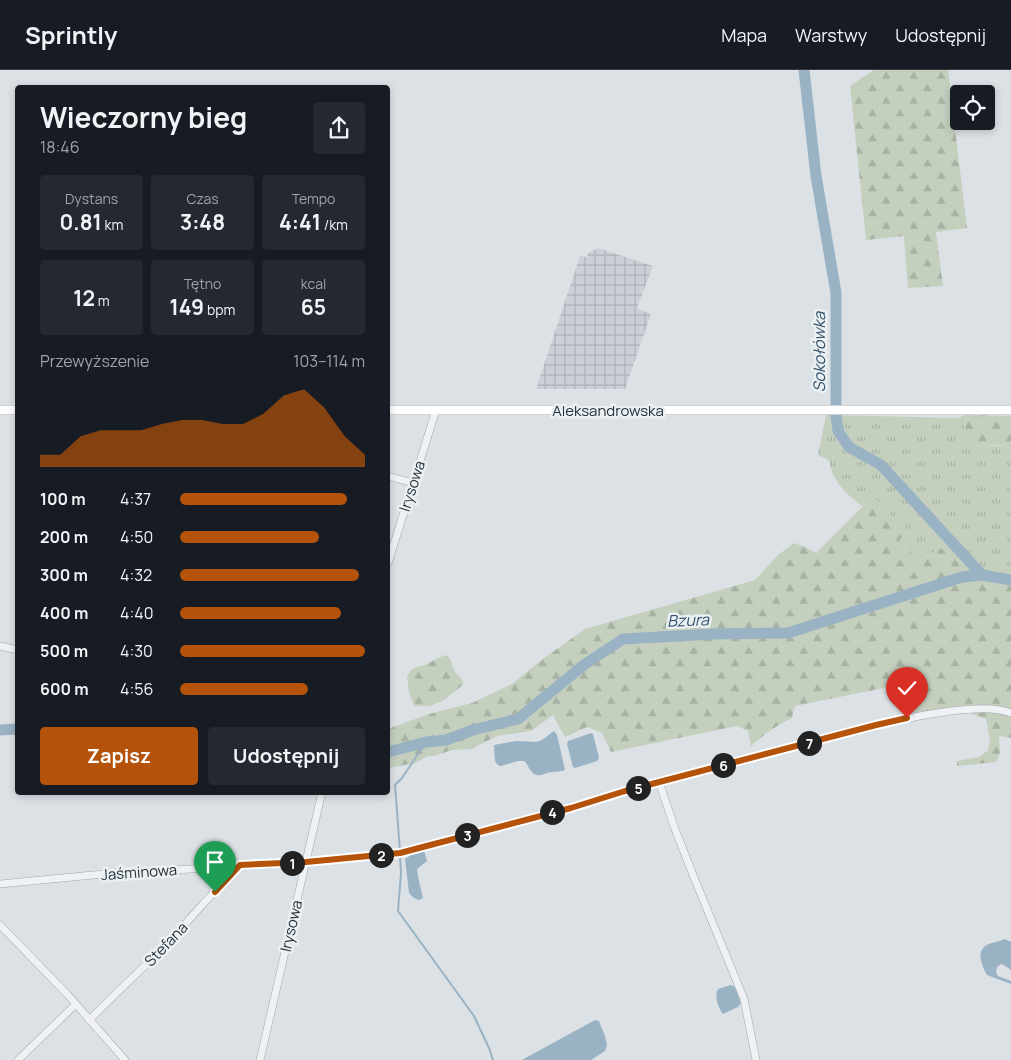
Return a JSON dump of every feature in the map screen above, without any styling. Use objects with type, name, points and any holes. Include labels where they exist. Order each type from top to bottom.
[{"type":"main road","points":[[0,410],[15,410]]},
{"type":"main road","name":"Aleksandrowska","points":[[390,410],[1011,410]]},
{"type":"street","name":"Irysowa","points":[[390,557],[436,410]]},
{"type":"street","points":[[390,477],[413,483]]},
{"type":"street","points":[[0,646],[15,649]]},
{"type":"street","name":"Jaśminowa","points":[[0,884],[93,875],[306,862],[400,853],[876,725],[907,718],[962,710],[1004,710],[1011,713]]},
{"type":"street","points":[[659,782],[693,875],[744,999],[756,1060]]},
{"type":"street","name":"Irysowa","points":[[260,1060],[321,795]]},
{"type":"street","name":"Stefana","points":[[89,1020],[167,944],[240,865]]},
{"type":"street","points":[[0,925],[125,1060]]},
{"type":"street","points":[[18,1060],[75,1005]]},
{"type":"shaded area","points":[[598,248],[653,266],[637,308],[651,314],[625,389],[536,389],[580,256],[587,257],[588,253]]},
{"type":"green space","points":[[874,70],[948,70],[950,130],[955,130],[967,228],[936,232],[943,286],[908,288],[904,236],[866,240],[850,86]]},
{"type":"green space","points":[[826,415],[959,418],[966,415],[964,428],[984,445],[1000,446],[1011,444],[1011,580],[985,576],[937,547],[932,556],[921,559],[899,542],[901,537],[900,522],[893,519],[889,512],[873,498],[863,506],[854,500],[837,482],[831,471],[829,460],[818,455]]},
{"type":"green space","points":[[966,415],[1011,416],[1011,444],[987,445],[975,443],[964,438]]},
{"type":"green space","points":[[873,498],[884,504],[893,519],[900,522],[906,528],[899,542],[921,559],[932,556],[937,546],[983,575],[1011,580],[1011,738],[999,736],[1000,753],[996,762],[957,766],[957,761],[979,757],[988,750],[990,740],[986,719],[961,710],[915,717],[908,683],[795,706],[792,718],[770,730],[751,746],[748,731],[737,726],[611,752],[602,733],[587,727],[565,737],[553,715],[531,731],[497,736],[471,749],[452,750],[428,756],[415,763],[390,768],[390,728],[429,714],[472,703],[512,684],[544,658],[585,629],[755,580],[778,555],[794,543],[816,553]]},
{"type":"green space","points":[[446,655],[463,681],[463,685],[442,701],[430,706],[414,706],[409,692],[407,676],[415,668]]},
{"type":"water","points":[[554,731],[557,735],[565,770],[536,775],[524,761],[501,766],[495,761],[494,745],[516,741],[536,742]]},
{"type":"water","points":[[591,733],[593,734],[599,758],[597,761],[575,768],[573,767],[567,744],[568,741]]},
{"type":"water","points":[[424,851],[427,861],[417,869],[423,898],[419,900],[409,893],[405,859]]},
{"type":"water","points":[[1005,939],[1011,942],[1011,970],[1001,964],[997,967],[996,973],[998,976],[1011,981],[1011,984],[987,975],[981,960],[984,947]]},
{"type":"water","points":[[731,985],[735,987],[741,1003],[738,1007],[723,1014],[716,995],[718,989]]},
{"type":"water","points":[[595,1020],[599,1021],[607,1045],[605,1051],[591,1060],[522,1060]]},
{"type":"waterway","name":"Sokołówka","points":[[804,70],[816,176],[836,293],[836,415],[838,431],[849,447],[881,465],[982,575]]},
{"type":"waterway","name":"Bzura","points":[[390,751],[426,742],[446,740],[473,730],[518,719],[585,664],[623,639],[713,634],[788,633],[962,577],[982,575],[1011,580]]},
{"type":"waterway","name":"Bzura","points":[[0,730],[15,729]]},
{"type":"waterway","points":[[400,851],[395,785],[402,778],[426,742]]},
{"type":"waterway","points":[[400,856],[401,873],[398,911],[474,1016],[493,1060]]},
{"type":"route","points":[[215,892],[240,865],[306,862],[400,853],[571,808],[625,791],[907,718]]}]
